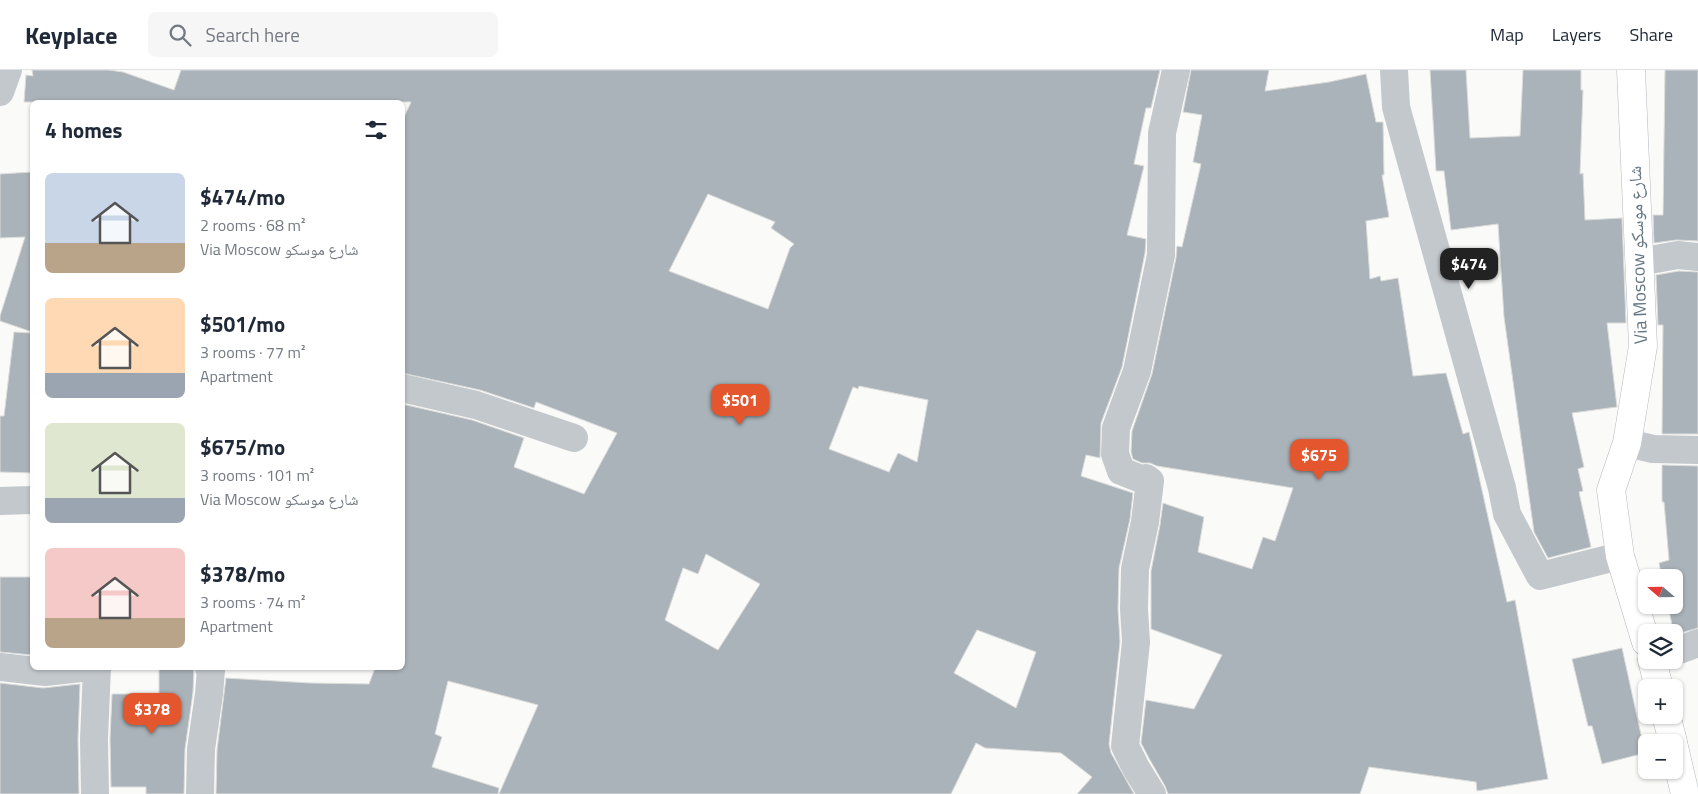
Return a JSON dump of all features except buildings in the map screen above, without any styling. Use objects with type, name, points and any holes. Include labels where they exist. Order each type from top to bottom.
[{"type":"main road","name":"Via Moscow شارع موسكو","points":[[1631,70],[1643,346],[1627,443],[1611,490],[1620,556],[1641,624]]},
{"type":"main road","points":[[1682,779],[1686,794]]},
{"type":"street","points":[[0,92],[8,70]]},
{"type":"street","points":[[1152,794],[1125,746],[1136,642],[1134,569],[1145,522],[1150,482],[1146,478],[1141,479],[1122,471],[1115,454],[1116,428],[1137,371],[1161,255],[1162,133],[1176,70]]},
{"type":"street","points":[[1394,70],[1396,107],[1494,460],[1507,514],[1540,576],[1620,556]]},
{"type":"street","points":[[1639,262],[1678,255],[1698,258]]},
{"type":"street","points":[[405,389],[476,405],[574,438]]},
{"type":"street","points":[[1627,443],[1653,449],[1698,450]]},
{"type":"street","points":[[0,501],[30,500]]},
{"type":"street","points":[[1683,649],[1698,643]]},
{"type":"street","points":[[0,667],[45,672],[63,670]]},
{"type":"street","points":[[95,794],[94,739],[97,670]]},
{"type":"street","points":[[200,794],[201,750],[209,694],[210,670]]}]
